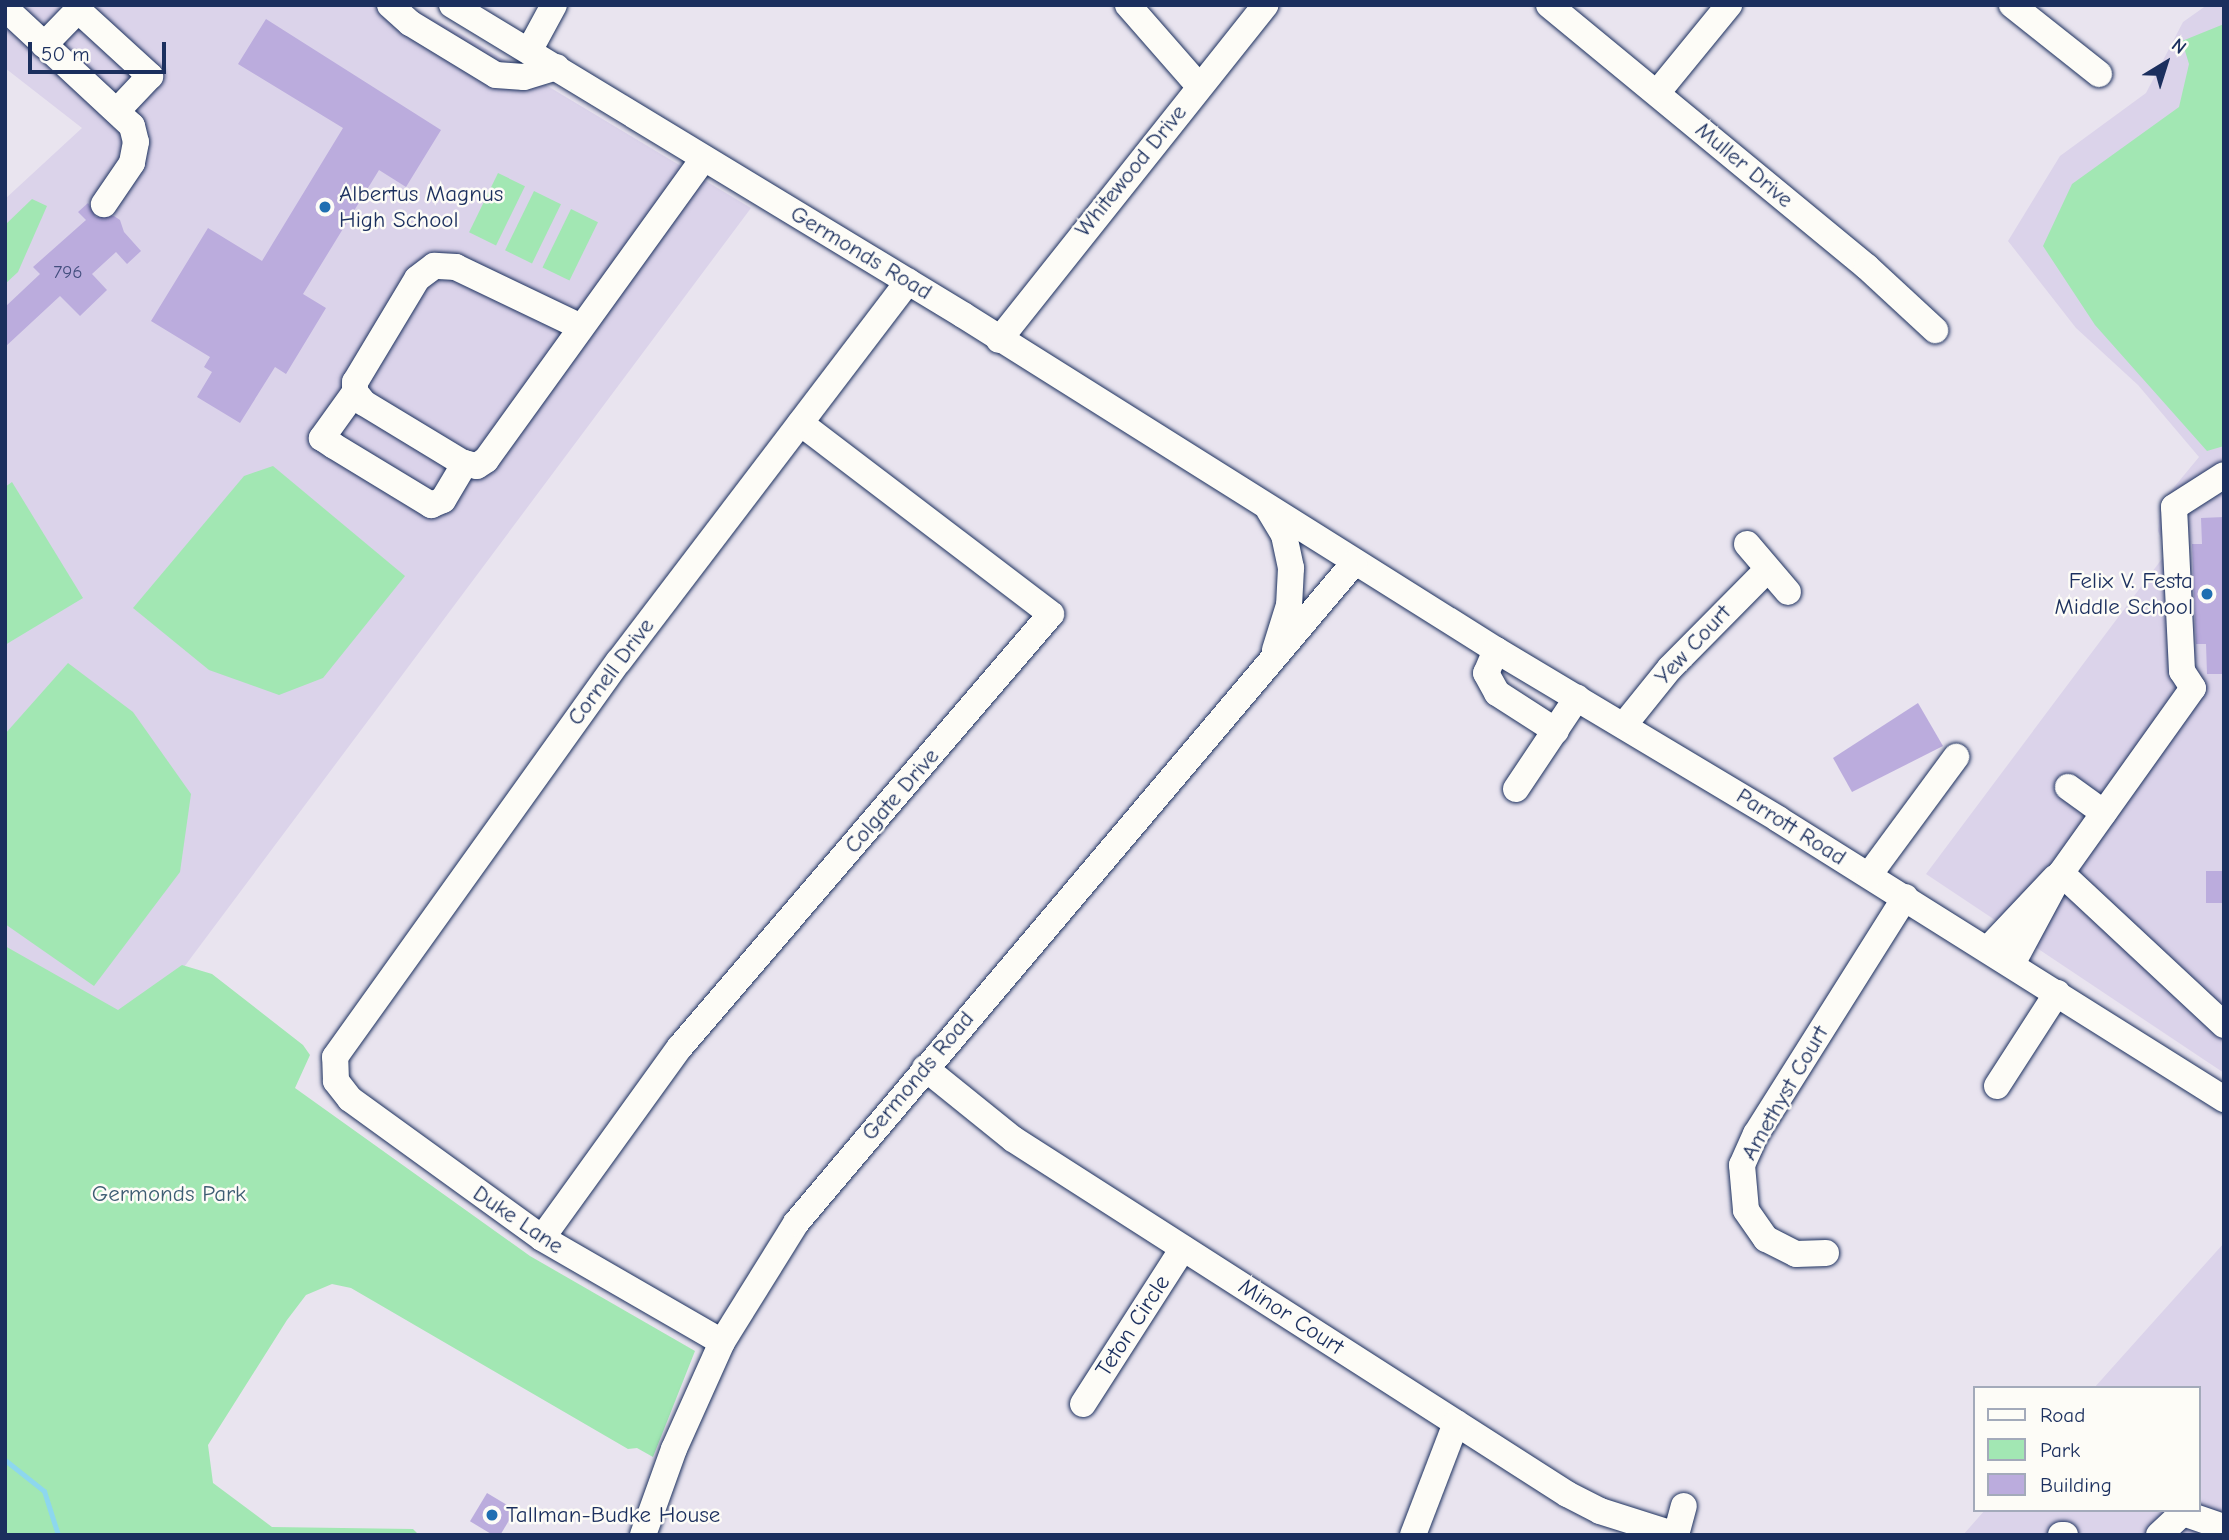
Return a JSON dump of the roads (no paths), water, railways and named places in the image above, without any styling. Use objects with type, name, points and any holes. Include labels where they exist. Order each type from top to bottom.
[{"type":"street","points":[[390,5],[410,23],[496,75],[531,76],[556,67]]},
{"type":"street","name":"Germonds Road","points":[[452,5],[908,282],[1354,562],[809,1205],[758,1278],[722,1342],[684,1424],[643,1535]]},
{"type":"street","points":[[529,51],[554,5]]},
{"type":"street","points":[[1128,5],[1199,86]]},
{"type":"street","name":"Whitewood Drive","points":[[999,340],[1265,5]]},
{"type":"street","name":"Muller Drive","points":[[1549,5],[1867,267],[1935,330]]},
{"type":"street","points":[[1657,93],[1729,5]]},
{"type":"street","points":[[2012,5],[2099,74]]},
{"type":"street","points":[[5,8],[118,110],[132,126],[136,142],[132,163],[104,204]]},
{"type":"street","points":[[44,45],[78,10],[150,76],[118,110]]},
{"type":"street","points":[[355,392],[364,404],[465,463],[477,466],[486,460],[704,158]]},
{"type":"street","points":[[465,463],[443,499],[431,505],[322,438],[355,392],[355,382],[417,279],[434,266],[456,267],[581,327]]},
{"type":"street","name":"Cornell Drive","points":[[334,1073],[342,1042],[619,661],[908,282]]},
{"type":"street","name":"Colgate Drive","points":[[542,1238],[680,1047],[1051,614],[800,423]]},
{"type":"street","points":[[2012,964],[2061,873],[2193,688],[2182,671],[2174,507],[2224,475]]},
{"type":"street","name":"Germonds Road","points":[[1265,506],[1284,535],[1292,580],[1286,618],[1268,666]]},
{"type":"street","points":[[1747,544],[1788,592]]},
{"type":"street","name":"Parrott Road","points":[[1354,562],[1905,897],[2224,1098]]},
{"type":"street","name":"Yew Court","points":[[1624,725],[1670,668],[1768,569]]},
{"type":"street","points":[[1496,650],[1486,673],[1496,693],[1556,731]]},
{"type":"street","points":[[1517,789],[1577,698]]},
{"type":"street","points":[[1869,875],[1956,757]]},
{"type":"street","points":[[2068,787],[2104,813]]},
{"type":"street","points":[[1989,949],[2022,909],[2061,873]]},
{"type":"street","points":[[2061,873],[2224,1025]]},
{"type":"street","name":"Amethyst Court","points":[[1826,1253],[1796,1254],[1766,1240],[1746,1210],[1742,1165],[1756,1134],[1905,897]]},
{"type":"street","points":[[1997,1086],[2057,993]]},
{"type":"street","name":"Minor Court","points":[[925,1068],[1013,1139],[1588,1506],[1676,1535],[1684,1506]]},
{"type":"street","name":"Duke Lane","points":[[334,1073],[339,1088],[350,1100],[542,1238],[722,1342]]},
{"type":"street","name":"Teton Circle","points":[[1083,1404],[1183,1248]]},
{"type":"street","points":[[1413,1535],[1456,1423]]},
{"type":"street","points":[[2159,1535],[2183,1513],[2224,1527]]},
{"type":"waterway","points":[[5,1460],[44,1491],[58,1535]]},
{"type":"place","name":"Albertus Magnus High School","points":[[325,207]]},
{"type":"place","name":"Felix V. Festa Middle School","points":[[2207,594]]},
{"type":"place","name":"Tallman-Budke House","points":[[492,1515]]},
{"type":"park label","name":"Germonds Park","points":[[169,1194]]}]
